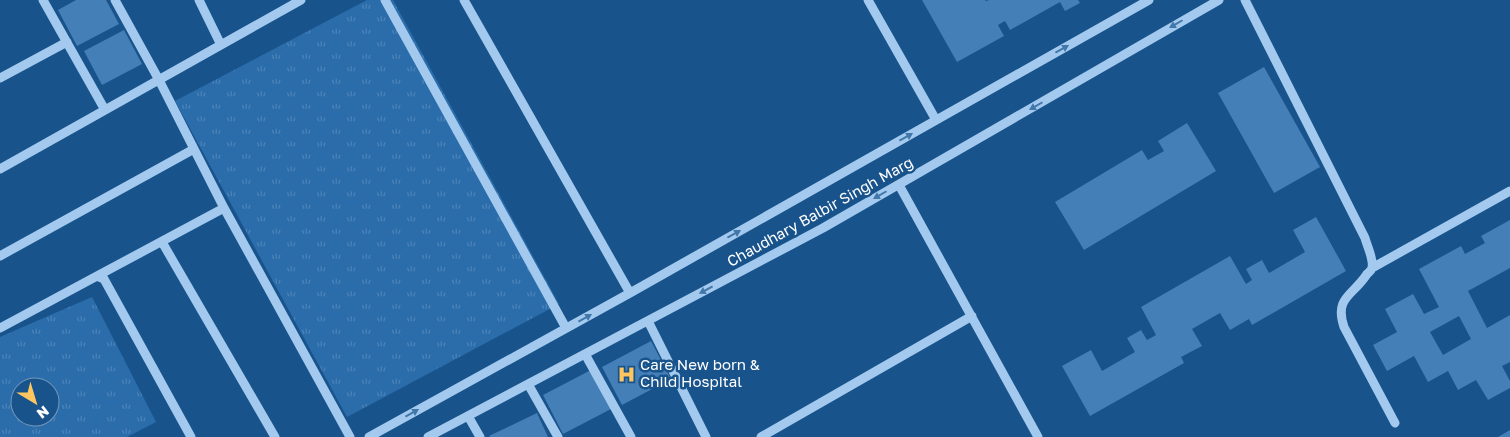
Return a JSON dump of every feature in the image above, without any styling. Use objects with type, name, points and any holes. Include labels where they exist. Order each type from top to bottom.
[{"type":"street","points":[[43,0],[105,110]]},
{"type":"street","points":[[115,0],[159,80],[224,208],[350,437]]},
{"type":"street","points":[[199,0],[221,45]]},
{"type":"street","points":[[0,169],[301,0]]},
{"type":"street","points":[[384,0],[566,328]]},
{"type":"street","points":[[464,0],[630,293]]},
{"type":"street","points":[[868,0],[936,120]]},
{"type":"street","name":"Chaudhary Balbir Singh Marg","points":[[369,437],[630,293],[1149,0]]},
{"type":"street","name":"Chaudhary Balbir Singh Marg","points":[[428,437],[823,228],[1219,0]]},
{"type":"street","points":[[1245,0],[1365,238],[1371,256],[1372,268]]},
{"type":"street","points":[[0,78],[66,42]]},
{"type":"street","points":[[0,256],[194,149]]},
{"type":"street","points":[[899,185],[1038,437]]},
{"type":"street","points":[[1395,423],[1344,326],[1340,314],[1342,304],[1372,268],[1510,191]]},
{"type":"street","points":[[0,328],[224,208]]},
{"type":"street","points":[[162,242],[275,437]]},
{"type":"street","points":[[97,276],[104,279],[191,437]]},
{"type":"street","points":[[761,437],[972,316]]},
{"type":"street","points":[[648,321],[706,437]]},
{"type":"street","points":[[585,354],[631,437]]},
{"type":"street","points":[[528,384],[558,437]]},
{"type":"street","points":[[468,416],[480,437]]},
{"type":"green space","points":[[367,0],[393,0],[559,304],[347,417],[175,101]]},
{"type":"green space","points":[[92,297],[156,422],[127,437],[0,437],[0,337]]},
{"type":"building","points":[[76,0],[106,0],[119,24],[77,46],[58,10]]},
{"type":"building","points":[[922,0],[1078,0],[1080,3],[1065,11],[1060,2],[1010,30],[1005,21],[998,25],[1004,36],[957,62]]},
{"type":"building","points":[[124,30],[142,64],[102,85],[84,51]]},
{"type":"building","points":[[1264,67],[1320,167],[1274,193],[1218,93]]},
{"type":"building","points":[[1187,123],[1216,171],[1084,250],[1055,202],[1142,150],[1148,160],[1164,151],[1158,141]]},
{"type":"building","points":[[1316,217],[1346,271],[1252,325],[1249,319],[1230,330],[1220,313],[1192,329],[1202,346],[1181,357],[1184,363],[1090,416],[1062,366],[1091,350],[1102,371],[1135,352],[1127,338],[1141,330],[1147,340],[1156,335],[1141,307],[1230,256],[1246,284],[1252,280],[1246,269],[1262,260],[1269,273],[1305,252],[1293,230]]},
{"type":"building","points":[[1510,220],[1510,268],[1468,291],[1487,328],[1510,315],[1510,362],[1502,366],[1510,381],[1510,388],[1488,400],[1476,380],[1458,390],[1448,371],[1428,382],[1414,356],[1387,371],[1373,345],[1397,332],[1385,309],[1413,294],[1424,314],[1439,307],[1419,269],[1461,246],[1465,254],[1485,243],[1481,236]],"holes":[[[1459,316],[1471,339],[1443,355],[1430,332]]]},
{"type":"building","points":[[651,341],[671,379],[622,405],[602,367]]},
{"type":"building","points":[[591,370],[611,409],[563,434],[543,395]]},
{"type":"building","points":[[537,413],[548,437],[489,436]]},
{"type":"building","points":[[1510,430],[1510,437],[1498,437]]},
{"type":"place","name":"Care New born & Child Hospital","points":[[626,374]]}]
